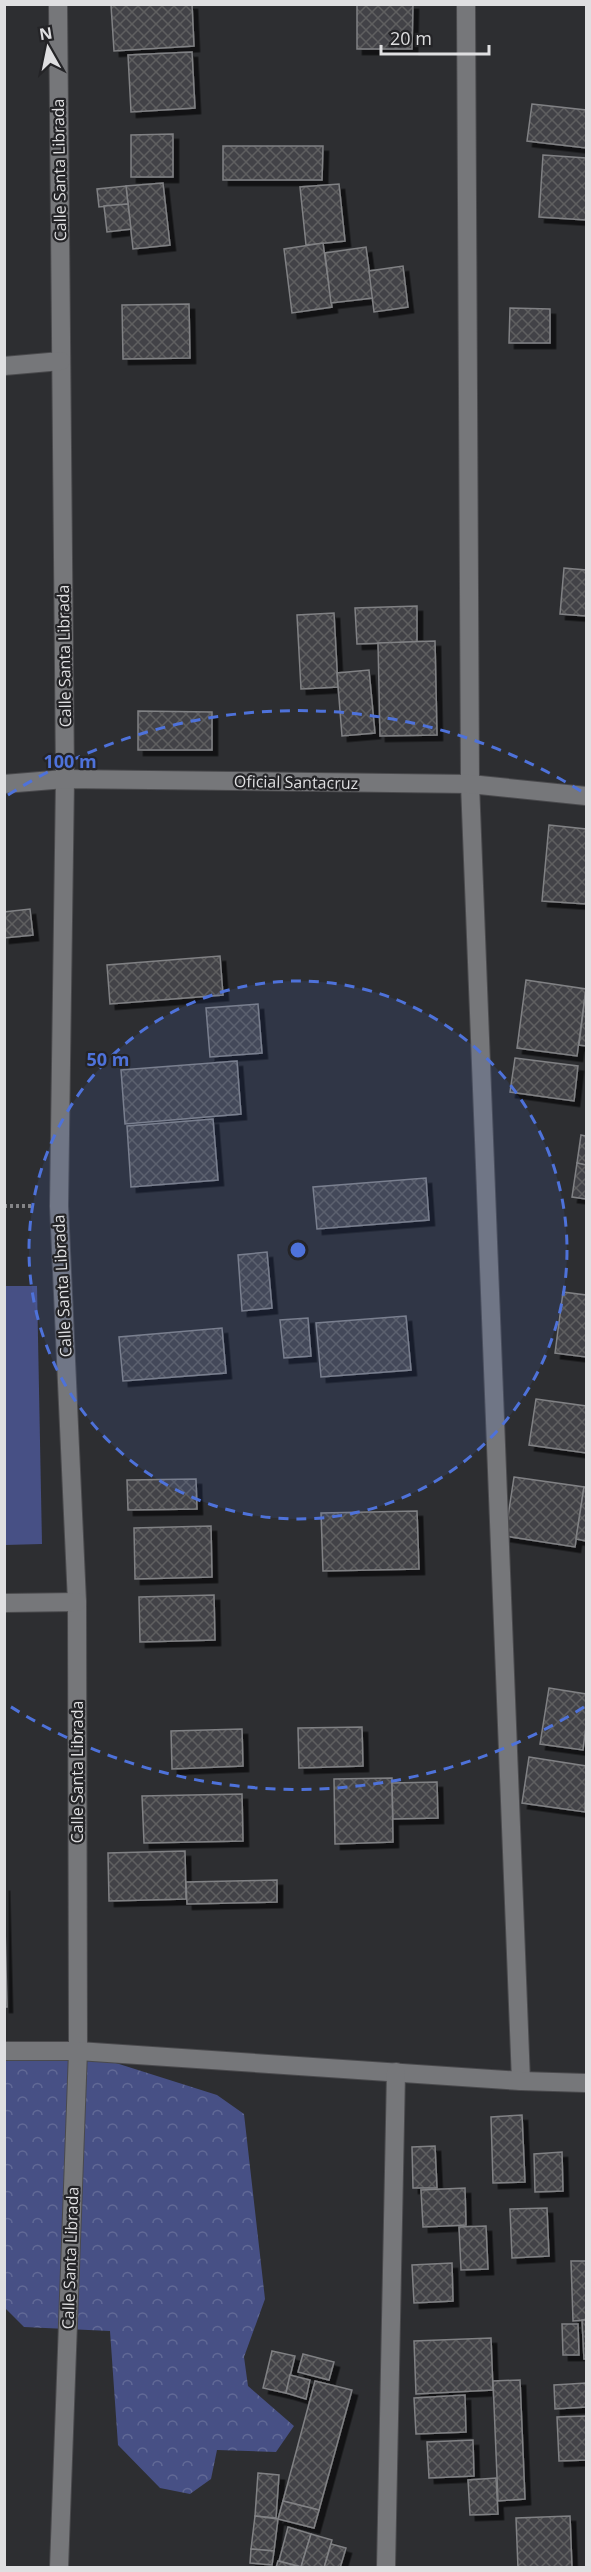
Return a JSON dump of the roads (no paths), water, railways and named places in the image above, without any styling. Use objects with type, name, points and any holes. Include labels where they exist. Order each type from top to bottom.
[{"type":"street","name":"Calle Santa Librada","points":[[58,4],[65,779],[59,1206],[77,1602],[78,2051],[59,2568]]},
{"type":"street","points":[[466,4],[470,784],[521,2081]]},
{"type":"street","points":[[4,366],[61,361]]},
{"type":"street","name":"Oficial Santacruz","points":[[4,784],[65,779],[470,784],[586,796]]},
{"type":"street","points":[[4,1603],[77,1602]]},
{"type":"street","points":[[4,2051],[78,2051],[521,2081],[586,2083]]},
{"type":"street","points":[[386,2568],[396,2072]]}]
